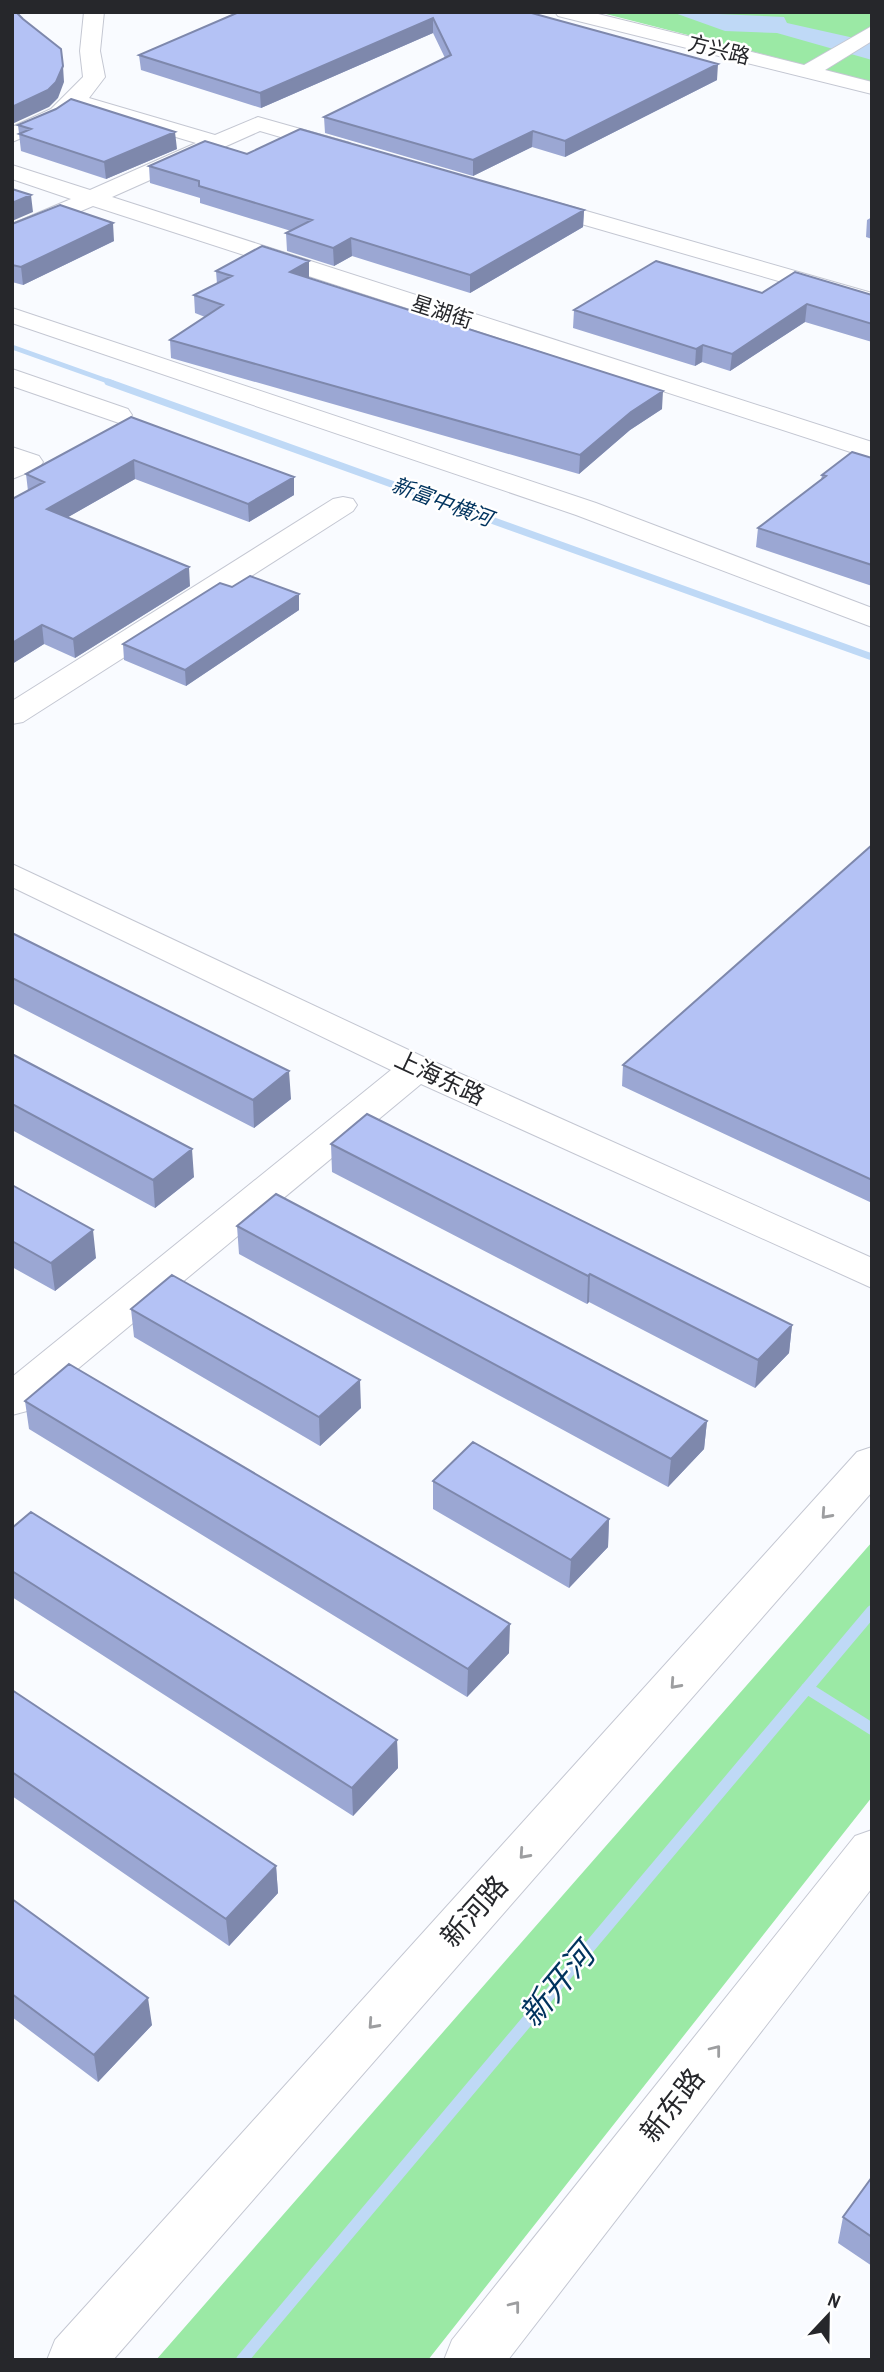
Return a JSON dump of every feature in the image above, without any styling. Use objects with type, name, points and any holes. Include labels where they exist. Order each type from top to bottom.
[{"type":"street","points":[[12,135],[55,117],[77,101],[94,77],[90,51],[94,12]]},
{"type":"street","name":"方兴路","points":[[565,12],[872,88]]},
{"type":"street","points":[[807,72],[871,33]]},
{"type":"street","points":[[77,101],[214,142]]},
{"type":"street","points":[[12,233],[258,124],[364,154]]},
{"type":"street","name":"星湖街","points":[[12,172],[872,451]]},
{"type":"street","points":[[510,196],[872,301]]},
{"type":"street","points":[[12,315],[586,509],[872,618]]},
{"type":"street","points":[[12,377],[119,415]]},
{"type":"street","points":[[12,455],[29,462],[12,471]]},
{"type":"street","points":[[12,715],[344,505]]},
{"type":"street","name":"上海东路","points":[[12,874],[417,1068],[872,1274]]},
{"type":"street","points":[[12,1399],[417,1068]]},
{"type":"street","name":"新河路","points":[[75,2360],[872,1463]]},
{"type":"street","name":"新东路","points":[[472,2360],[872,1851]]},
{"type":"green space","points":[[598,12],[872,12],[872,82]]},
{"type":"green space","points":[[872,1542],[872,1797],[428,2360],[156,2360]]},
{"type":"water","points":[[672,12],[784,17],[787,23],[872,42],[872,60],[777,33],[725,31]]},
{"type":"building","points":[[12,12],[16,12],[61,49],[63,66],[56,82],[48,90],[12,107]]},
{"type":"building","points":[[239,12],[528,12],[718,64],[565,141],[533,131],[473,160],[324,117],[451,55],[433,18],[260,93],[139,55]]},
{"type":"building","points":[[71,99],[175,132],[104,162],[19,134],[31,129],[18,125],[56,109]]},
{"type":"building","points":[[300,129],[584,210],[470,275],[351,238],[333,248],[286,233],[312,220],[199,186],[199,181],[149,166],[205,141],[247,154]]},
{"type":"building","points":[[12,189],[31,195],[12,203]]},
{"type":"building","points":[[60,205],[113,223],[21,267],[12,265],[12,224]]},
{"type":"building","points":[[262,246],[309,261],[290,272],[663,391],[631,412],[580,455],[170,340],[223,305],[194,295],[232,276],[216,271]]},
{"type":"building","points":[[656,261],[762,293],[795,272],[872,295],[872,324],[807,304],[732,354],[703,345],[696,349],[574,310]]},
{"type":"building","points":[[131,417],[294,477],[248,504],[134,460],[47,509],[189,567],[73,639],[42,625],[12,643],[12,499],[44,482],[26,474]]},
{"type":"building","points":[[852,452],[872,458],[872,565],[758,528],[826,476],[822,475]]},
{"type":"building","points":[[250,576],[299,594],[185,670],[123,644],[220,583],[232,587]]},
{"type":"building","points":[[872,845],[872,1180],[623,1065]]},
{"type":"building","points":[[12,933],[289,1071],[253,1100],[12,978]]},
{"type":"building","points":[[12,1054],[192,1149],[153,1180],[12,1104]]},
{"type":"building","points":[[367,1114],[792,1325],[758,1360],[331,1144]]},
{"type":"building","points":[[12,1185],[93,1230],[51,1263],[12,1241]]},
{"type":"building","points":[[276,1194],[707,1421],[671,1459],[237,1226]]},
{"type":"building","points":[[172,1275],[360,1380],[319,1417],[131,1309]]},
{"type":"building","points":[[69,1364],[510,1624],[468,1669],[25,1401]]},
{"type":"building","points":[[473,1442],[609,1519],[571,1560],[433,1481]]},
{"type":"building","points":[[31,1512],[397,1740],[352,1788],[12,1571],[12,1528]]},
{"type":"building","points":[[12,1690],[276,1866],[226,1919],[12,1772]]},
{"type":"building","points":[[12,1899],[148,1998],[94,2055],[12,1994]]},
{"type":"building","points":[[872,2177],[872,2237],[843,2217]]},
{"type":"waterway","name":"新富中横河","points":[[12,347],[113,383]]},
{"type":"waterway","name":"新富中横河","points":[[108,382],[872,657]]},
{"type":"waterway","name":"新开河","points":[[807,1688],[872,1611]]},
{"type":"waterway","name":"新开河","points":[[242,2360],[807,1688]]},
{"type":"waterway","points":[[807,1688],[872,1729]]}]
